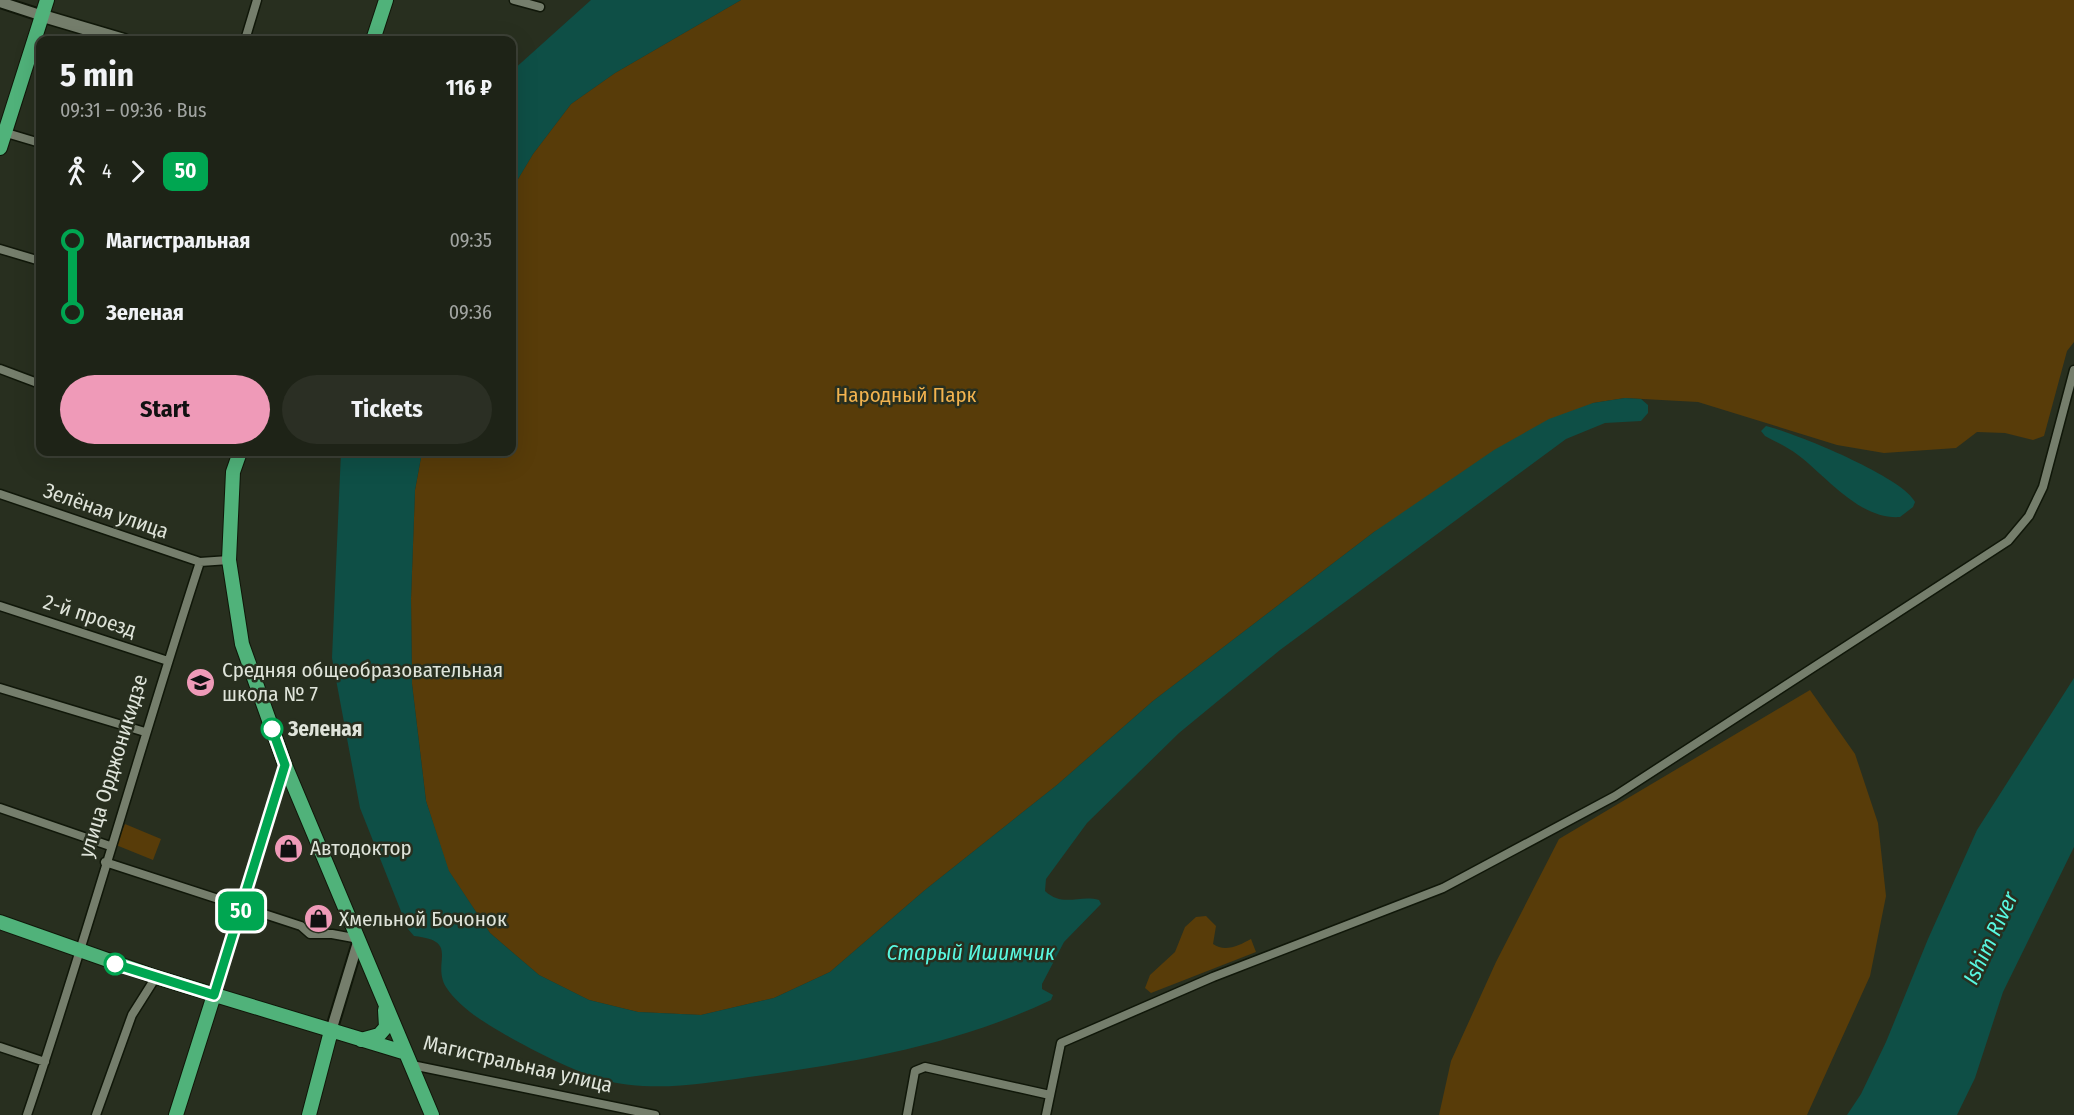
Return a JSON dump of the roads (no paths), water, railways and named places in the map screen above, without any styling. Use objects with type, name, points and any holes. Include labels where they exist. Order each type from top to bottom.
[{"type":"main road","points":[[36,36],[47,0]]},
{"type":"main road","points":[[374,36],[386,0]]},
{"type":"main road","points":[[43,16],[110,36]]},
{"type":"main road","points":[[0,148],[3,132],[36,36]]},
{"type":"main road","points":[[239,456],[234,472],[229,561],[242,644],[285,765],[385,1000],[403,1052],[432,1115]]},
{"type":"main road","name":"Магистральная улица","points":[[0,922],[156,977],[403,1052]]},
{"type":"main road","points":[[176,1115],[214,995]]},
{"type":"main road","points":[[362,1040],[379,1035],[386,1027],[385,1000]]},
{"type":"main road","points":[[309,1115],[331,1031]]},
{"type":"street","points":[[246,36],[257,0]]},
{"type":"street","points":[[514,0],[540,7]]},
{"type":"street","points":[[0,2],[43,16]]},
{"type":"street","points":[[3,132],[36,142]]},
{"type":"street","points":[[0,249],[36,260]]},
{"type":"street","points":[[0,369],[36,382]]},
{"type":"street","points":[[1046,1115],[1061,1043],[1213,977],[1443,888],[1616,796],[2008,541],[2029,516],[2043,487],[2074,370]]},
{"type":"street","points":[[2067,392],[2074,399]]},
{"type":"street","name":"Зелёная улица","points":[[0,494],[200,562]]},
{"type":"street","points":[[200,562],[229,561]]},
{"type":"street","name":"улица Орджоникидзе","points":[[27,1115],[81,952],[105,862],[200,562]]},
{"type":"street","name":"2-й проезд","points":[[0,606],[168,661]]},
{"type":"street","points":[[0,688],[145,732]]},
{"type":"street","points":[[214,995],[285,765]]},
{"type":"street","points":[[0,808],[110,846]]},
{"type":"street","points":[[105,862],[301,926],[310,934],[332,934],[359,939],[331,1031]]},
{"type":"street","points":[[96,1115],[132,1015],[156,977]]},
{"type":"street","points":[[0,1047],[45,1062]]},
{"type":"street","name":"Магистральная улица","points":[[403,1052],[412,1065],[655,1115]]},
{"type":"street","points":[[907,1115],[915,1071],[925,1067],[1050,1095]]},
{"type":"water","points":[[591,0],[741,0],[615,73],[571,104],[533,154],[516,182],[516,67]]},
{"type":"water","name":"Старый Ишимчик","points":[[1625,398],[1641,399],[1648,405],[1648,413],[1641,421],[1605,423],[1566,439],[1280,650],[1179,733],[1087,823],[1046,879],[1045,891],[1058,899],[1092,899],[1099,900],[1101,904],[1064,942],[1042,984],[1042,989],[1053,995],[1051,1000],[978,1029],[865,1058],[712,1082],[675,1086],[637,1086],[588,1075],[518,1042],[481,1020],[456,999],[442,978],[441,948],[437,943],[428,939],[414,936],[408,929],[360,808],[332,658],[341,456],[421,456],[415,490],[411,599],[412,684],[426,801],[449,871],[490,933],[539,975],[589,1000],[638,1012],[701,1015],[774,998],[830,972],[925,890],[1057,785],[1153,701],[1374,532],[1494,450],[1549,419],[1593,403]]},
{"type":"water","points":[[1766,426],[1800,437],[1870,469],[1906,492],[1915,502],[1913,507],[1900,517],[1871,512],[1858,505],[1794,452],[1765,436],[1761,431]]},
{"type":"water","name":"Ishim River","points":[[2074,678],[2074,847],[2003,992],[1975,1078],[1957,1115],[1847,1115],[1861,1094],[1886,1042],[1928,939],[1977,830]]},
{"type":"place","name":"Средняя общеобразовательная школа № 7","points":[[201,682]]},
{"type":"place","name":"Зеленая","points":[[272,729]]},
{"type":"place","name":"Автодоктор","points":[[289,848]]},
{"type":"place","name":"Хмельной Бочонок","points":[[318,919]]},
{"type":"park label","name":"Народный Парк","points":[[906,395]]}]
